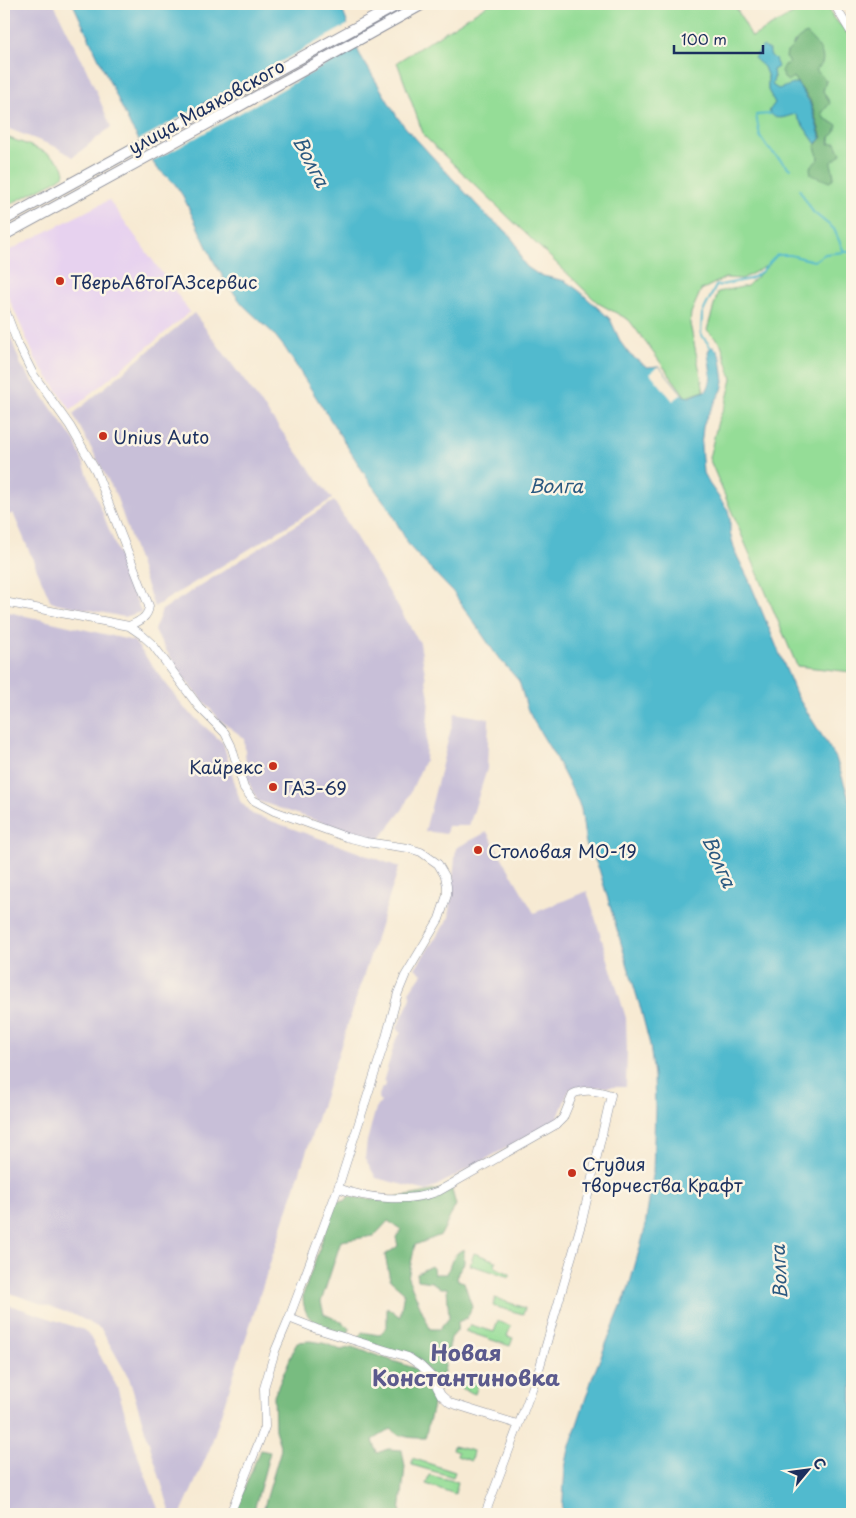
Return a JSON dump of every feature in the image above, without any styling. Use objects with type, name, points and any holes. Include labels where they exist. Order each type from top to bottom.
[{"type":"main road","name":"улица Маяковского","points":[[4,220],[399,4]]},
{"type":"main road","name":"улица Маяковского","points":[[4,234],[206,125],[422,4]]},
{"type":"street","points":[[834,4],[852,34]]},
{"type":"street","points":[[4,307],[18,344],[33,374],[70,426],[102,485],[149,606],[148,613],[143,619],[129,626]]},
{"type":"street","points":[[4,602],[129,626],[153,645],[199,707],[225,733],[231,745],[244,788],[253,800],[274,811],[346,837],[422,852],[433,859],[445,876],[448,891],[439,919],[405,976],[398,993],[385,1041],[338,1188],[275,1350],[264,1388],[265,1427],[230,1514]]},
{"type":"street","points":[[338,1188],[366,1197],[389,1198],[429,1195],[557,1124],[563,1118],[573,1094],[579,1091],[593,1091],[612,1095],[582,1221],[538,1372],[485,1514]]},
{"type":"street","points":[[289,1318],[317,1329],[408,1357],[426,1371],[441,1394],[450,1403],[517,1424]]},
{"type":"shaded area","points":[[4,4],[54,4],[90,77],[111,127],[73,157],[56,147],[4,127]]},
{"type":"shaded area","points":[[109,200],[190,312],[71,410],[36,360],[4,287],[4,253]]},
{"type":"shaded area","points":[[194,313],[332,499],[154,607],[116,495],[73,414]]},
{"type":"shaded area","points":[[4,320],[21,365],[75,442],[141,612],[124,617],[51,602],[13,513],[4,517]]},
{"type":"shaded area","points":[[334,501],[420,643],[429,698],[425,760],[403,809],[378,841],[258,801],[247,779],[244,738],[220,720],[181,675],[154,630],[162,610]]},
{"type":"shaded area","points":[[4,611],[134,641],[185,709],[223,743],[240,801],[252,814],[399,867],[210,1448],[181,1514],[171,1514],[129,1378],[101,1329],[77,1316],[4,1291]]},
{"type":"shaded area","points":[[455,713],[489,719],[487,769],[469,826],[448,826],[446,834],[425,831]]},
{"type":"shaded area","points":[[487,832],[534,913],[587,891],[626,1018],[626,1087],[576,1087],[569,1090],[557,1120],[427,1191],[376,1178],[365,1158],[367,1141],[376,1108],[381,1102],[378,1098],[382,1087],[385,1087],[386,1083],[383,1082],[396,1039],[401,1033],[397,1028],[411,998],[409,992],[422,974],[415,968],[449,918],[456,848]]},
{"type":"shaded area","points":[[4,1303],[84,1330],[90,1337],[117,1387],[138,1456],[160,1514],[4,1514]]},
{"type":"green space","points":[[489,4],[734,4],[752,37],[810,4],[828,4],[833,18],[844,28],[852,42],[852,672],[797,666],[709,458],[718,421],[726,403],[732,379],[721,344],[707,330],[718,292],[747,286],[770,264],[742,279],[725,278],[701,290],[691,313],[690,324],[704,391],[686,397],[629,320],[598,303],[424,136],[397,62]],"holes":[[[794,42],[819,52],[822,58],[816,70],[826,80],[823,91],[822,113],[830,136],[830,163],[834,177],[810,100],[784,65],[789,63]],[[764,67],[777,67],[773,70],[774,78],[772,85],[778,89],[816,144],[795,114],[781,118],[769,111],[775,103],[768,90],[768,77]]]},
{"type":"green space","points":[[807,34],[819,47],[823,59],[822,64],[816,70],[826,80],[823,91],[830,103],[822,113],[824,118],[837,125],[835,133],[830,137],[829,144],[836,143],[841,154],[831,163],[834,177],[830,182],[811,175],[810,167],[819,159],[815,147],[822,138],[810,100],[793,77],[788,81],[784,78],[781,71],[784,65],[789,63],[786,57],[787,52],[799,38]]},
{"type":"green space","points":[[4,136],[50,155],[63,167],[65,174],[54,182],[4,207]]},
{"type":"green space","points":[[451,1187],[456,1205],[441,1235],[415,1245],[408,1278],[430,1329],[440,1329],[449,1318],[447,1288],[440,1288],[432,1282],[418,1280],[417,1273],[431,1266],[434,1274],[447,1274],[454,1256],[464,1249],[464,1263],[458,1272],[457,1280],[464,1282],[472,1307],[467,1318],[458,1322],[457,1331],[451,1338],[443,1375],[435,1381],[424,1366],[358,1338],[362,1332],[379,1335],[387,1327],[387,1307],[400,1317],[404,1292],[390,1280],[385,1255],[398,1246],[396,1237],[402,1230],[388,1221],[374,1236],[341,1241],[321,1302],[324,1314],[342,1322],[350,1329],[347,1335],[323,1327],[311,1319],[306,1313],[303,1295],[336,1201],[345,1201],[349,1196],[387,1199]]},
{"type":"green space","points":[[474,1253],[496,1261],[495,1267],[510,1274],[510,1277],[470,1265]]},
{"type":"green space","points":[[495,1298],[525,1308],[523,1314],[493,1306]]},
{"type":"green space","points":[[498,1321],[511,1326],[507,1336],[513,1338],[510,1346],[465,1331],[471,1325],[494,1332]]},
{"type":"green space","points":[[297,1342],[324,1343],[341,1350],[352,1347],[417,1369],[434,1401],[425,1438],[403,1436],[391,1429],[373,1440],[377,1453],[388,1449],[402,1450],[405,1467],[400,1514],[262,1514],[281,1449],[275,1430],[274,1396]]},
{"type":"green space","points":[[462,1379],[478,1384],[475,1394],[460,1388]]},
{"type":"green space","points":[[453,1446],[473,1451],[471,1461],[457,1456],[458,1452],[452,1450]]},
{"type":"green space","points":[[260,1450],[270,1452],[253,1514],[234,1514]]},
{"type":"green space","points":[[412,1458],[455,1472],[453,1477],[412,1465]]},
{"type":"green space","points":[[429,1475],[458,1482],[455,1494],[426,1484]]},
{"type":"water","name":"Волга","points":[[73,4],[340,4],[359,53],[398,118],[487,216],[507,232],[516,244],[522,261],[527,267],[539,275],[565,281],[578,290],[610,319],[621,343],[630,355],[647,367],[659,366],[684,396],[690,397],[707,390],[711,376],[709,349],[713,347],[716,349],[721,358],[724,382],[722,390],[703,427],[701,446],[703,473],[728,510],[730,533],[736,554],[749,580],[797,696],[836,758],[852,808],[852,1514],[562,1514],[565,1468],[569,1449],[593,1376],[628,1290],[644,1233],[653,1175],[655,1107],[650,1045],[599,869],[586,845],[581,809],[554,755],[527,708],[519,681],[497,656],[453,592],[410,547],[388,507],[371,484],[285,348],[273,333],[243,305],[228,285],[214,262],[183,196],[175,184],[156,167],[131,127]]},
{"type":"water","points":[[763,46],[770,51],[770,55],[775,59],[778,67],[773,70],[774,78],[772,85],[778,89],[797,83],[809,101],[821,139],[816,144],[795,114],[777,118],[769,111],[775,103],[768,90],[768,77],[764,67],[754,58]]},
{"type":"pier","points":[[349,24],[359,46],[150,162],[137,141]]},
{"type":"pier","points":[[659,366],[682,394],[673,401],[650,373]]},
{"type":"waterway","points":[[770,114],[756,115],[760,136],[768,148],[790,169]]},
{"type":"waterway","points":[[712,349],[701,334],[702,314],[716,286],[750,279],[761,272],[777,255],[790,255],[814,261],[825,254],[844,252],[834,229],[813,212],[799,189]]},
{"type":"waterway","points":[[845,252],[852,252]]},
{"type":"place","name":"ТверьАвтоГАЗсервис","points":[[60,281]]},
{"type":"place","name":"Unius Auto","points":[[103,436]]},
{"type":"place","name":"Кайрекс","points":[[273,766]]},
{"type":"place","name":"ГАЗ-69","points":[[273,787]]},
{"type":"place","name":"Столовая МО-19","points":[[478,850]]},
{"type":"place","name":"Студия творчества Крафт","points":[[572,1173]]},
{"type":"district","name":"Новая Константиновка","points":[[466,1364]]}]
